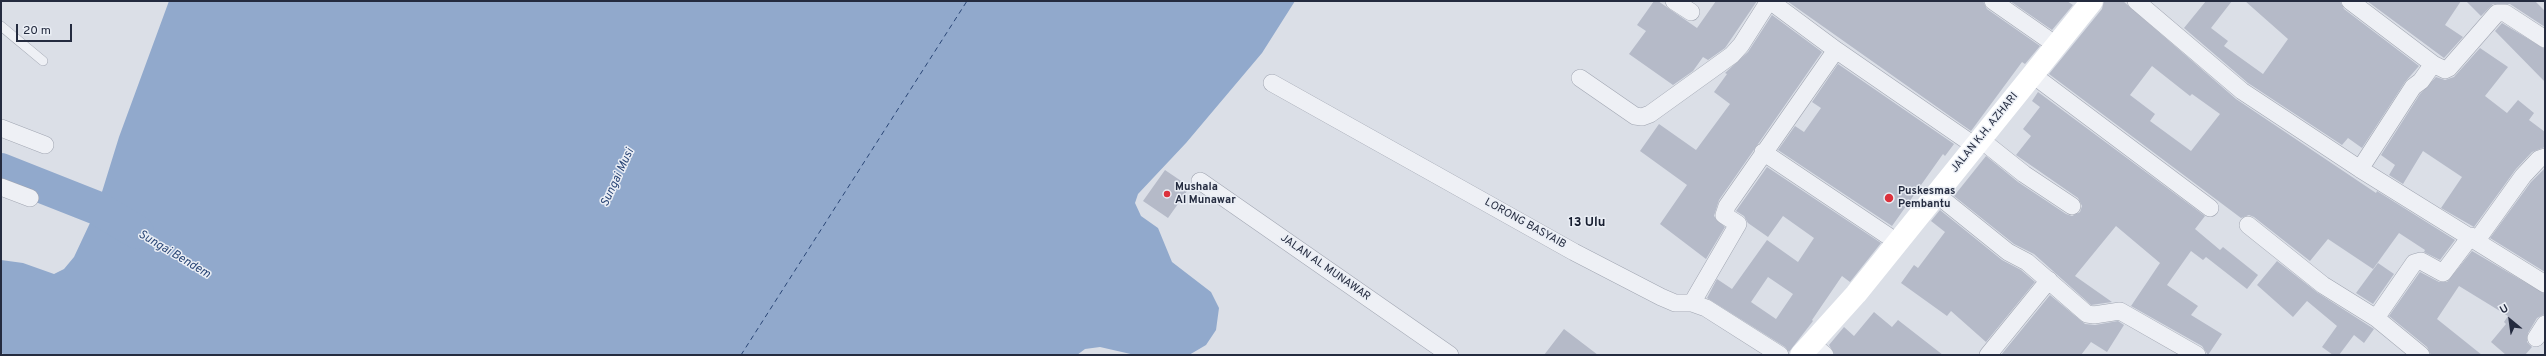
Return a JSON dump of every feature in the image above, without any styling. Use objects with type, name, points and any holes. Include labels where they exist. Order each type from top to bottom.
[{"type":"street","points":[[1674,1],[1691,12]]},
{"type":"street","points":[[1580,78],[1635,116],[1642,117],[1650,114],[1732,55],[1742,45],[1770,1],[1836,50],[2072,206]]},
{"type":"street","points":[[1993,1],[2056,45]]},
{"type":"street","name":"JALAN K.H. AZHARI","points":[[1812,351],[1896,242],[2092,1]]},
{"type":"street","points":[[2136,1],[2242,91],[2360,169],[2474,238],[2545,284]]},
{"type":"street","points":[[2350,1],[2433,64],[2445,70],[2450,68],[2499,12],[2505,13],[2545,39]]},
{"type":"street","points":[[1692,303],[1738,224],[1724,215],[1724,211],[1763,152],[1836,50]]},
{"type":"street","points":[[2360,169],[2412,87],[2422,81],[2433,64]]},
{"type":"street","points":[[2033,75],[2210,208]]},
{"type":"street","name":"LORONG BASYAIB","points":[[1272,84],[1574,252],[1661,297],[1675,303],[1692,303],[1706,308],[1780,355]]},
{"type":"street","points":[[1,128],[45,145]]},
{"type":"street","points":[[1763,152],[1896,242]]},
{"type":"street","points":[[2376,318],[2414,263],[2421,261],[2443,273],[2474,238],[2523,176],[2539,159],[2545,157]]},
{"type":"street","name":"JALAN AL MUNAWAR","points":[[1200,181],[1450,355]]},
{"type":"street","points":[[1,186],[30,198]]},
{"type":"street","points":[[1936,194],[2008,252],[2027,262],[2087,314],[2120,311],[2197,355]]},
{"type":"street","points":[[2248,225],[2323,285],[2376,318],[2421,355]]},
{"type":"street","points":[[1988,355],[2049,280]]},
{"type":"lane","points":[[1,26],[43,62]]},
{"type":"water","name":"Sungai Musi","points":[[169,1],[1295,1],[1262,53],[1186,143],[1138,194],[1135,203],[1141,216],[1158,228],[1172,262],[1211,292],[1219,308],[1216,330],[1206,345],[1189,355],[1135,355],[1100,347],[1085,349],[1077,355],[6,355],[1,353],[1,260],[23,263],[54,274],[64,269],[74,257],[97,208],[119,137]]},
{"type":"building","points":[[1654,1],[1658,1],[1697,28],[1716,1],[1757,1],[1725,48],[1708,60],[1703,57],[1693,71],[1673,85],[1629,54],[1646,31],[1637,25]]},
{"type":"building","points":[[1787,1],[1983,1],[1987,9],[2040,46],[2025,64],[2022,62],[1971,131]]},
{"type":"building","points":[[2010,1],[2067,1],[2073,5],[2052,30]]},
{"type":"building","points":[[2104,1],[2123,1],[2236,99],[2376,193],[2377,191],[2455,240],[2440,260],[2424,252],[2425,250],[2399,233],[2373,269],[2328,239],[2310,261],[2254,217],[2249,215],[2241,218],[2049,74],[2102,9]],"holes":[[[2152,66],[2190,96],[2192,94],[2220,114],[2191,151],[2150,121],[2155,114],[2130,95]]]},
{"type":"building","points":[[2206,1],[2232,1],[2211,28],[2228,41],[2224,46],[2263,74],[2288,39],[2245,1],[2340,1],[2344,9],[2419,66],[2405,82],[2362,148],[2348,138],[2342,145],[2248,83],[2184,28]]},
{"type":"building","points":[[2367,1],[2461,1],[2445,25],[2463,37],[2444,58]]},
{"type":"building","points":[[2466,1],[2535,1],[2545,11],[2545,27],[2510,4],[2493,4],[2481,16]]},
{"type":"building","points":[[1772,15],[1822,52],[1719,200],[1714,216],[1725,227],[1706,259],[1660,224],[1687,185],[1640,151],[1659,124],[1696,150],[1730,104],[1714,92],[1727,74],[1725,73],[1748,52]]},
{"type":"building","points":[[2502,23],[2545,49],[2545,82],[2495,31]]},
{"type":"building","points":[[2480,48],[2508,67],[2485,96],[2507,113],[2518,100],[2534,113],[2529,120],[2545,132],[2545,147],[2532,152],[2516,169],[2474,227],[2441,208],[2462,177],[2423,151],[2403,184],[2389,175],[2395,165],[2381,155],[2420,94],[2436,77],[2445,80],[2454,77]]},
{"type":"building","points":[[1838,64],[1954,144],[1945,156],[1943,154],[1892,226],[1778,150],[1795,126],[1804,132],[1821,108],[1812,102]]},
{"type":"building","points":[[2038,92],[2205,216],[2195,229],[2220,250],[2223,247],[2258,275],[2247,289],[2206,257],[2203,260],[2191,251],[2167,285],[2198,306],[2191,315],[2222,334],[2208,355],[2202,346],[2131,306],[2160,263],[2116,226],[2075,276],[2112,302],[2091,305],[2034,254],[2014,244],[1954,196],[1986,156],[2018,182],[2066,214],[2072,216],[2080,212],[2082,206],[2078,198],[2016,155],[2031,136],[2023,129],[2040,107],[2032,101]]},
{"type":"building","points":[[1767,167],[1881,243],[1850,282],[1842,276],[1812,320],[1813,321],[1789,352],[1785,347],[1707,298],[1717,279],[1732,289],[1767,240],[1798,262],[1814,238],[1783,216],[1768,237],[1748,223],[1744,216],[1736,211]],"holes":[[[1768,277],[1793,294],[1776,319],[1751,302]]]},
{"type":"building","points":[[2545,168],[2545,272],[2490,238],[2531,182]]},
{"type":"building","name":"Mushala Al Munawar","points":[[1165,170],[1190,187],[1168,218],[1143,201]]},
{"type":"building","points":[[1940,210],[2002,260],[2021,270],[2035,282],[1986,342],[1951,311],[1947,316],[1901,283],[1914,265],[1918,268],[1945,232],[1931,221]]},
{"type":"building","points":[[2472,251],[2545,294],[2545,314],[2537,318],[2528,333],[2527,342],[2532,347],[2525,355],[2506,355],[2491,342],[2506,324],[2504,322],[2508,316],[2459,286],[2437,319],[2482,355],[2431,355],[2427,347],[2389,316],[2420,272],[2439,282],[2447,282]]},
{"type":"building","points":[[2277,261],[2318,293],[2374,329],[2364,343],[2354,335],[2339,355],[2333,355],[2322,347],[2337,326],[2307,301],[2293,317],[2257,285]]},
{"type":"building","points":[[2378,263],[2394,274],[2373,304],[2356,293]]},
{"type":"building","points":[[2050,295],[2085,324],[2095,325],[2118,321],[2124,325],[2107,352],[2091,342],[2081,355],[2001,355]]},
{"type":"building","points":[[1874,312],[1892,327],[1898,320],[1943,355],[1835,355],[1829,345],[1844,327],[1854,336]]},
{"type":"building","points":[[1564,329],[1598,355],[1544,355]]},
{"type":"waterway","name":"Sungai Bendem","points":[[1,170],[97,208],[137,232]]},
{"type":"ferry route","points":[[741,355],[967,1]]},
{"type":"place","name":"Mushala Al Munawar","points":[[1167,194]]},
{"type":"place","name":"Puskesmas Pembantu","points":[[1889,198]]},
{"type":"district","name":"13 Ulu","points":[[1587,223]]}]
